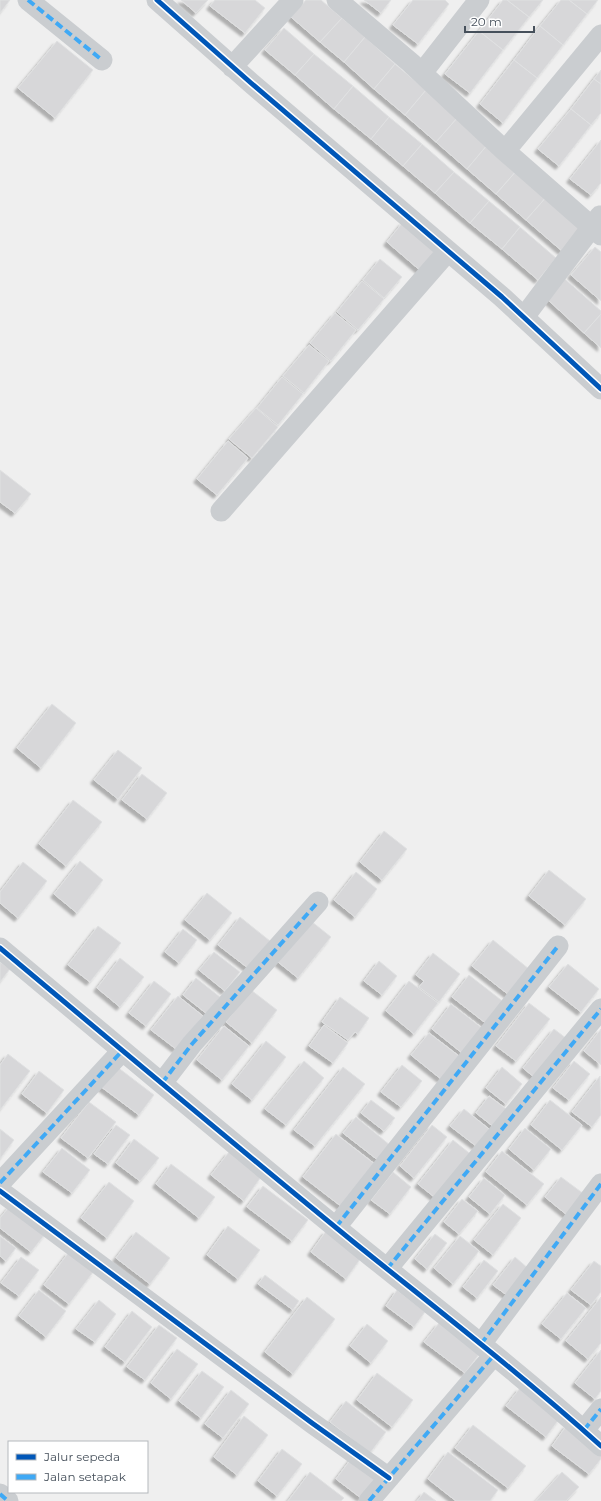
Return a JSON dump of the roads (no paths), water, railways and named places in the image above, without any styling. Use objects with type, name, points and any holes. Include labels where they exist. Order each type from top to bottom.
[{"type":"street","points":[[28,0],[102,60]]},
{"type":"street","points":[[157,0],[232,67],[448,251],[601,389]]},
{"type":"street","points":[[232,67],[293,0]]},
{"type":"street","points":[[337,0],[422,73],[505,151],[598,225],[524,318]]},
{"type":"street","points":[[422,73],[479,0]]},
{"type":"street","points":[[505,151],[601,34]]},
{"type":"street","points":[[221,511],[448,251]]},
{"type":"street","points":[[162,1083],[192,1044],[318,902]]},
{"type":"street","points":[[336,1227],[558,946]]},
{"type":"street","points":[[0,948],[122,1051],[584,1430],[601,1446]]},
{"type":"street","points":[[387,1269],[601,1009]]},
{"type":"street","points":[[0,1183],[122,1051]]},
{"type":"street","points":[[368,1501],[389,1478],[487,1350],[601,1184]]},
{"type":"street","points":[[0,1191],[312,1423],[389,1478]]},
{"type":"street","points":[[584,1430],[601,1409]]},
{"type":"street","points":[[0,1494],[8,1501]]}]
